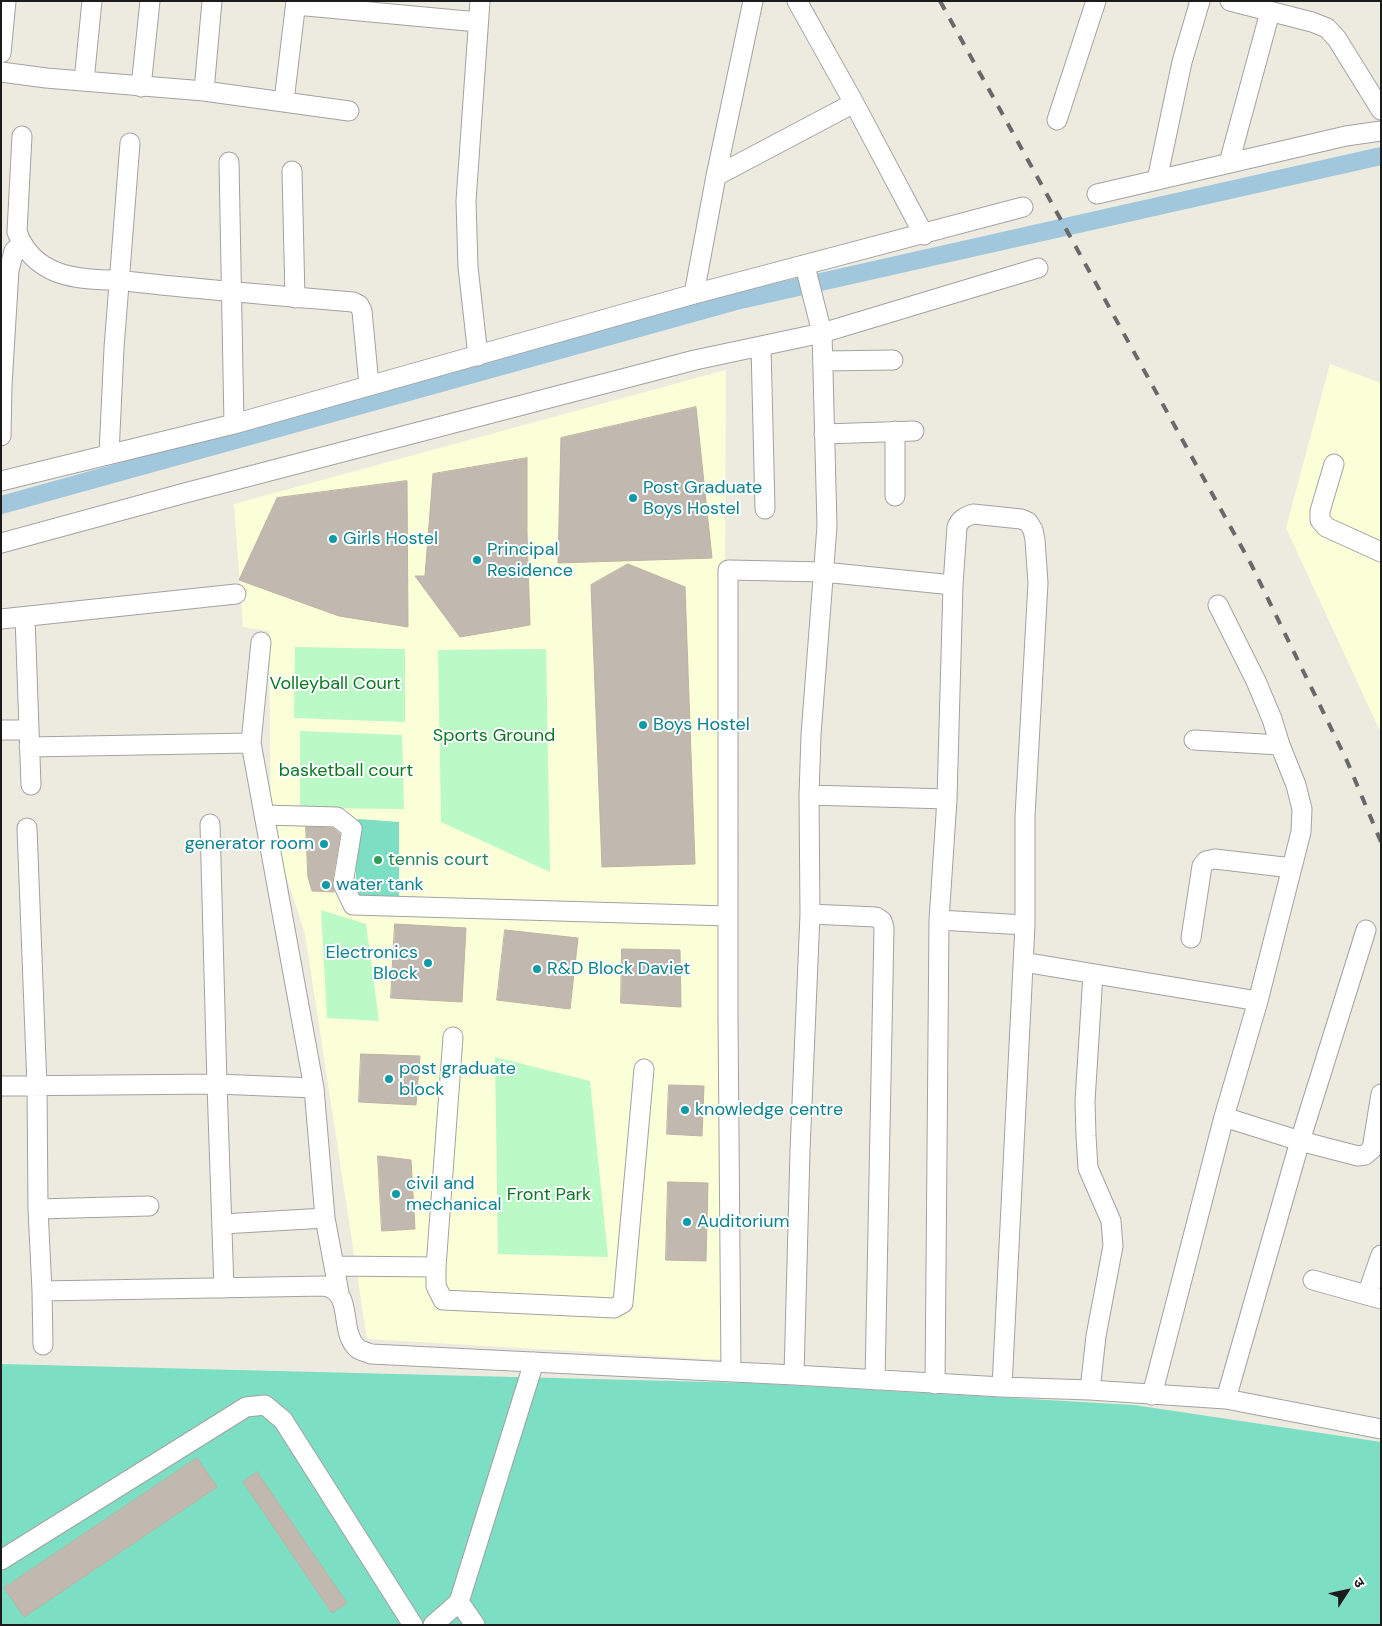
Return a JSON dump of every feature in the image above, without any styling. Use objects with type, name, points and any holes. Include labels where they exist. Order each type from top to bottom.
[{"type":"street","points":[[1,53],[6,1]]},
{"type":"street","points":[[84,81],[92,1]]},
{"type":"street","points":[[141,87],[150,1]]},
{"type":"street","points":[[204,91],[212,1]]},
{"type":"street","points":[[478,356],[468,267],[466,202],[480,1]]},
{"type":"street","points":[[694,294],[716,176],[753,1]]},
{"type":"street","points":[[797,1],[854,102],[924,235]]},
{"type":"street","points":[[1057,120],[1096,1]]},
{"type":"street","points":[[1157,180],[1182,62],[1200,1]]},
{"type":"street","points":[[1230,1],[1312,22],[1327,28],[1337,39],[1381,110]]},
{"type":"street","points":[[284,101],[296,3],[478,22]]},
{"type":"street","points":[[1229,163],[1270,12]]},
{"type":"street","points":[[1,72],[141,87],[204,91],[350,111]]},
{"type":"street","points":[[716,176],[854,102]]},
{"type":"street","points":[[1097,194],[1346,136],[1381,131]]},
{"type":"street","points":[[22,136],[17,232],[22,244],[31,255],[46,267],[60,274],[88,279],[120,280],[353,302],[359,305],[362,311],[369,385]]},
{"type":"street","points":[[109,454],[110,397],[130,143]]},
{"type":"street","points":[[229,162],[234,424]]},
{"type":"street","points":[[292,171],[296,298]]},
{"type":"street","points":[[1,481],[234,424],[694,294],[807,274],[924,235],[1023,208]]},
{"type":"street","points":[[1,436],[5,270],[14,251],[22,244]]},
{"type":"street","points":[[1,543],[695,360],[760,346],[820,324],[1038,268]]},
{"type":"street","points":[[794,1375],[800,1151],[810,914],[809,795],[811,735],[826,526],[823,361],[820,324],[807,274]]},
{"type":"street","points":[[760,346],[765,509]]},
{"type":"street","points":[[823,361],[893,360]]},
{"type":"street","points":[[895,431],[895,496]]},
{"type":"street","points":[[824,434],[914,431]]},
{"type":"street","points":[[1334,464],[1320,511],[1320,520],[1326,527],[1381,552]]},
{"type":"street","points":[[935,1384],[938,920],[947,799],[953,585],[957,527],[965,516],[973,514],[1021,519],[1028,522],[1033,530],[1035,540],[1038,583],[1026,816],[1025,925],[1002,1387]]},
{"type":"street","points":[[731,1372],[728,570],[823,572],[953,585]]},
{"type":"street","points":[[1,619],[236,594]]},
{"type":"street","points":[[1152,1395],[1224,1117],[1258,1001],[1292,868],[1300,832],[1302,809],[1296,784],[1280,745],[1272,718],[1256,681],[1218,605]]},
{"type":"street","points":[[25,617],[30,785]]},
{"type":"street","points":[[261,642],[251,743],[314,1088],[325,1218],[349,1336],[357,1348],[371,1354],[935,1384],[1090,1390],[1226,1399],[1381,1429]]},
{"type":"street","points":[[1,730],[29,738],[251,743]]},
{"type":"street","points":[[1194,740],[1280,745]]},
{"type":"street","points":[[809,795],[947,799]]},
{"type":"street","points":[[264,815],[337,817],[352,829],[344,884],[353,905],[728,916]]},
{"type":"street","points":[[210,824],[216,1084],[223,1224],[224,1288]]},
{"type":"street","points":[[26,828],[37,1086],[38,1209],[43,1345]]},
{"type":"street","points":[[1191,938],[1202,866],[1206,861],[1215,858],[1292,868]]},
{"type":"street","points":[[810,914],[876,917],[882,921],[884,928],[874,1380]]},
{"type":"street","points":[[938,920],[1025,925]]},
{"type":"street","points":[[1226,1399],[1300,1141],[1366,930]]},
{"type":"street","points":[[1022,962],[1258,1001]]},
{"type":"street","points":[[1090,1390],[1096,1336],[1113,1246],[1111,1221],[1088,1168],[1085,1101],[1093,974]]},
{"type":"street","points":[[453,1037],[436,1267],[436,1286],[443,1300],[614,1308],[623,1303],[644,1069]]},
{"type":"street","points":[[1,1086],[216,1084],[314,1088]]},
{"type":"street","points":[[1224,1117],[1300,1141],[1358,1156],[1365,1155],[1372,1148],[1381,1094]]},
{"type":"street","points":[[38,1209],[149,1206]]},
{"type":"street","points":[[223,1224],[325,1218]]},
{"type":"street","points":[[1313,1280],[1374,1297],[1381,1256]]},
{"type":"street","points":[[334,1266],[436,1267]]},
{"type":"street","points":[[42,1291],[324,1286],[332,1288],[339,1293]]},
{"type":"street","points":[[433,1625],[459,1602],[534,1362]]},
{"type":"street","points":[[1,1560],[246,1407],[265,1405],[283,1420],[413,1625]]},
{"type":"street","points":[[459,1602],[475,1625]]},
{"type":"shaded area","points":[[1330,364],[1381,383],[1381,733],[1286,528]]},
{"type":"shaded area","points":[[726,370],[723,900],[727,1360],[367,1339],[305,934],[271,829],[269,631],[243,627],[234,504]]},
{"type":"green space","name":"Volleyball Court","points":[[295,647],[405,649],[405,722],[294,718]]},
{"type":"green space","name":"Sports Ground","points":[[546,649],[550,872],[441,822],[438,650]]},
{"type":"green space","name":"basketball court","points":[[300,731],[402,735],[404,809],[300,808]]},
{"type":"green space","name":"tennis court","points":[[358,819],[399,822],[399,900],[355,898]]},
{"type":"green space","points":[[321,910],[366,924],[379,1021],[327,1018]]},
{"type":"green space","name":"Front Park","points":[[495,1057],[590,1081],[608,1257],[498,1254]]},
{"type":"green space","points":[[1,1364],[751,1383],[1134,1405],[1381,1442],[1381,1625],[1,1625]]},
{"type":"building","name":"Post Graduate Boys Hostel","points":[[696,407],[712,558],[558,563],[561,438]]},
{"type":"building","name":"Principal Residence","points":[[527,458],[530,625],[460,637],[415,576],[425,576],[433,474]]},
{"type":"building","name":"Girls Hostel","points":[[407,481],[408,627],[339,616],[239,580],[277,498]]},
{"type":"building","name":"Boys Hostel","points":[[628,564],[685,587],[695,864],[602,867],[591,585]]},
{"type":"building","name":"generator room","points":[[306,827],[333,828],[340,834],[332,882],[334,892],[312,891],[308,877]]},
{"type":"building","name":"Electronics Block","points":[[395,924],[466,928],[462,1002],[391,998]]},
{"type":"building","name":"R&D Block Daviet","points":[[505,930],[578,938],[570,1009],[497,1000]]},
{"type":"building","points":[[622,949],[680,950],[681,1007],[621,1003]]},
{"type":"building","name":"post graduate block","points":[[361,1054],[420,1056],[416,1105],[359,1102]]},
{"type":"building","name":"knowledge centre","points":[[669,1085],[704,1086],[702,1136],[667,1134]]},
{"type":"building","name":"civil and mechanical","points":[[378,1156],[411,1160],[415,1229],[382,1231]]},
{"type":"building","name":"Auditorium","points":[[668,1182],[708,1183],[706,1261],[666,1260]]},
{"type":"building","points":[[197,1458],[217,1487],[24,1617],[4,1588]]},
{"type":"building","points":[[257,1472],[347,1603],[332,1613],[243,1482]]},
{"type":"waterway","points":[[1,505],[736,301],[1381,156]]},
{"type":"railway","points":[[940,1],[1251,564],[1347,761],[1381,842]]},
{"type":"place","name":"Post Graduate Boys Hostel","points":[[633,498]]},
{"type":"place","name":"Girls Hostel","points":[[333,539]]},
{"type":"place","name":"Principal Residence","points":[[477,560]]},
{"type":"place","name":"Boys Hostel","points":[[643,725]]},
{"type":"place","name":"generator room","points":[[324,844]]},
{"type":"place","name":"tennis court","points":[[378,860]]},
{"type":"place","name":"water tank","points":[[326,885]]},
{"type":"place","name":"Electronics Block","points":[[428,963]]},
{"type":"place","name":"R&D Block Daviet","points":[[537,969]]},
{"type":"place","name":"post graduate block","points":[[389,1079]]},
{"type":"place","name":"knowledge centre","points":[[685,1110]]},
{"type":"place","name":"civil and mechanical","points":[[396,1194]]},
{"type":"place","name":"Auditorium","points":[[687,1222]]}]
